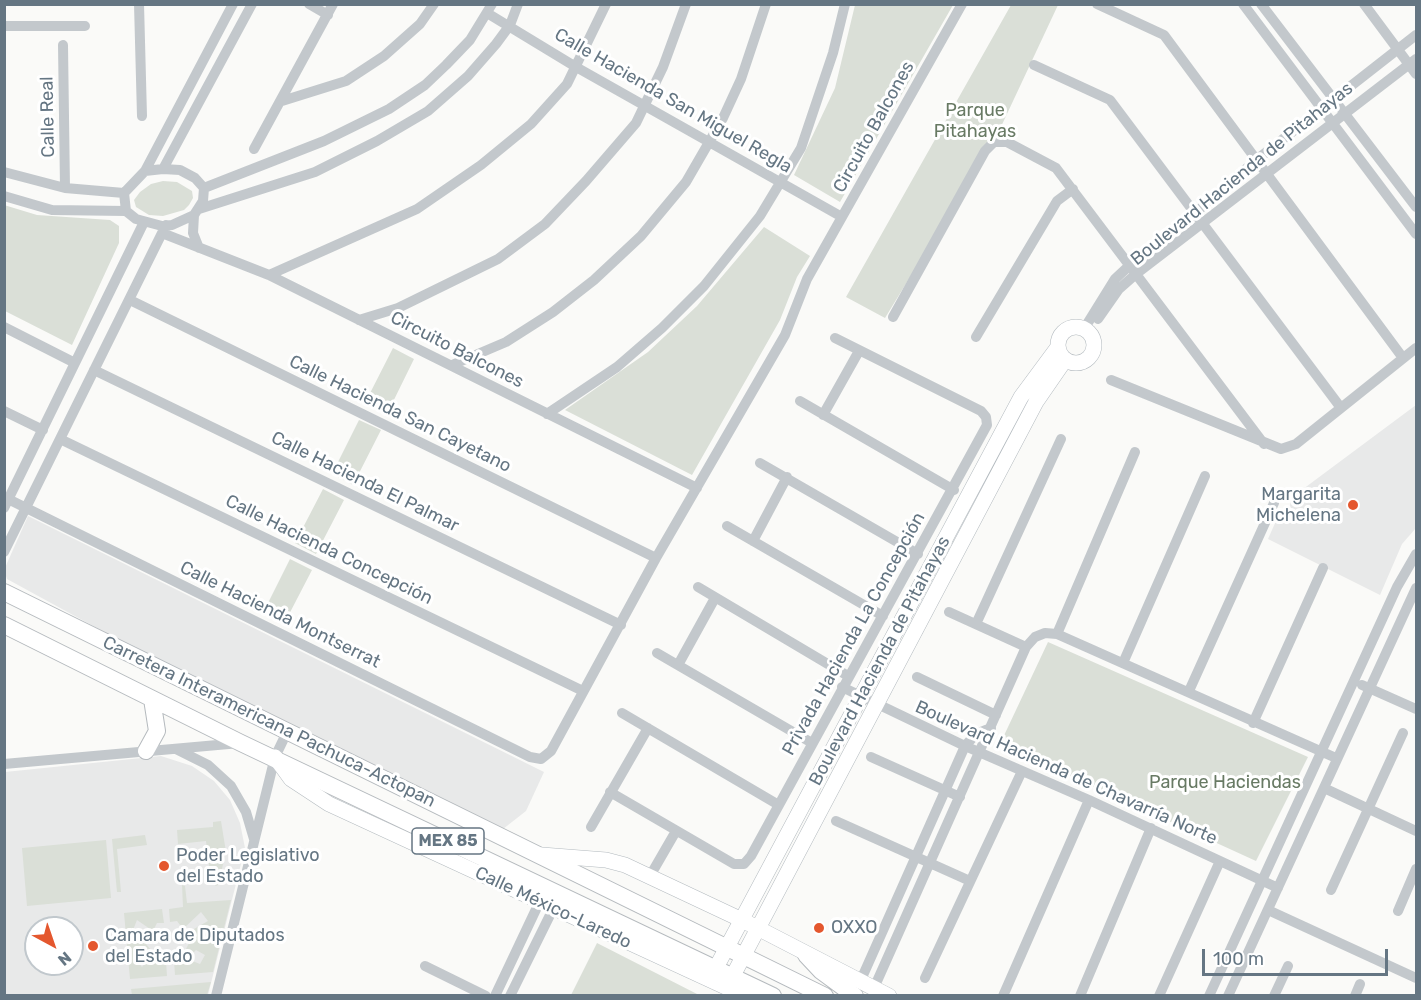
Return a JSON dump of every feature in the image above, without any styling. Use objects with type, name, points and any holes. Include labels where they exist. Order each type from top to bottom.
[{"type":"main road","name":"Carretera Interamericana Pachuca-Actopan","points":[[4,592],[825,996]]},
{"type":"main road","name":"Carretera Interamericana Pachuca-Actopan","points":[[4,625],[241,743],[680,952],[713,974],[770,995]]},
{"type":"main road","points":[[146,751],[157,731],[152,699]]},
{"type":"main road","points":[[241,743],[246,737],[248,728],[244,710]]},
{"type":"main road","points":[[307,773],[307,756],[320,747]]},
{"type":"main road","points":[[680,952],[692,943],[693,931]]},
{"type":"main road","points":[[806,955],[821,971],[863,988]]},
{"type":"main road","points":[[770,995],[770,982],[782,975]]},
{"type":"street","points":[[124,193],[145,171],[233,4]]},
{"type":"street","points":[[163,169],[252,4]]},
{"type":"street","points":[[309,4],[328,15]]},
{"type":"street","points":[[254,149],[333,4]]},
{"type":"street","points":[[282,101],[345,81],[365,69],[384,56],[420,24],[434,4]]},
{"type":"street","points":[[4,552],[164,229],[197,212],[315,172],[377,141],[428,111],[468,76],[510,25],[518,4]]},
{"type":"street","points":[[269,275],[417,209],[481,165],[531,124],[567,84],[606,4]]},
{"type":"street","points":[[359,320],[398,308],[498,259],[544,224],[586,181],[636,123],[663,67],[686,4]]},
{"type":"street","points":[[452,364],[506,342],[553,312],[594,280],[641,236],[686,182],[710,143],[741,79],[766,4]]},
{"type":"street","points":[[547,414],[617,367],[662,328],[704,286],[760,216],[801,148],[816,106],[845,4]]},
{"type":"street","name":"Circuito Balcones","points":[[541,759],[551,751],[656,558],[785,335],[807,279],[962,4]]},
{"type":"street","points":[[1096,4],[1164,35],[1403,358]]},
{"type":"street","points":[[1243,4],[1416,234]]},
{"type":"street","points":[[1262,4],[1416,206],[1402,215]]},
{"type":"street","points":[[1364,4],[1397,49],[1413,62],[1416,74]]},
{"type":"street","points":[[139,5],[142,116]]},
{"type":"street","points":[[204,188],[324,141],[389,109],[425,85],[446,65],[470,40],[490,9]]},
{"type":"street","name":"Calle Hacienda San Miguel Regla","points":[[490,9],[510,25],[576,67],[843,217]]},
{"type":"street","points":[[4,26],[85,26]]},
{"type":"street","name":"Boulevard Hacienda de Pitahayas","points":[[1197,219],[1255,160],[1416,34]]},
{"type":"street","name":"Calle Real","points":[[63,45],[65,188]]},
{"type":"street","name":"Boulevard Hacienda de Pitahayas","points":[[1086,330],[1133,270],[1197,219],[1266,175],[1413,62]]},
{"type":"street","points":[[1034,65],[1110,100],[1197,219],[1341,408]]},
{"type":"street","points":[[893,317],[985,151],[994,142],[1008,142],[1056,168],[1264,444]]},
{"type":"street","points":[[145,171],[180,170],[195,177],[204,188],[203,201],[197,212],[193,233],[199,248]]},
{"type":"street","points":[[4,172],[65,188],[124,193]]},
{"type":"street","points":[[976,337],[1057,201],[1073,189]]},
{"type":"street","points":[[124,193],[126,211]]},
{"type":"street","points":[[4,196],[52,210],[126,211],[144,222],[164,229]]},
{"type":"street","points":[[6,502],[144,222]]},
{"type":"street","name":"Circuito Balcones","points":[[164,229],[199,248],[269,275],[452,364],[697,488]]},
{"type":"street","name":"Calle Hacienda San Cayetano","points":[[130,300],[656,558]]},
{"type":"street","points":[[4,327],[75,363]]},
{"type":"street","points":[[1073,327],[1086,330],[1094,342],[1092,354],[1077,364],[1062,353],[1064,332],[1073,327]]},
{"type":"street","points":[[823,415],[859,351],[835,338]]},
{"type":"street","points":[[1111,380],[1281,449],[1296,444],[1416,348]]},
{"type":"street","name":"Privada Hacienda La Concepción","points":[[676,831],[734,864],[744,864],[751,856],[777,804],[954,490],[987,425],[986,417],[981,411],[859,351]]},
{"type":"street","name":"Boulevard Hacienda de Pitahayas","points":[[713,974],[1021,397],[1062,353]]},
{"type":"street","name":"Boulevard Hacienda de Pitahayas","points":[[730,982],[1062,353]]},
{"type":"street","name":"Calle Hacienda El Palmar","points":[[94,370],[621,625]]},
{"type":"street","points":[[69,378],[85,387]]},
{"type":"street","points":[[800,401],[954,490]]},
{"type":"street","points":[[4,411],[43,430]]},
{"type":"street","name":"Calle Hacienda Concepción","points":[[60,439],[583,691]]},
{"type":"street","points":[[976,624],[1061,439]]},
{"type":"street","points":[[1057,634],[1135,452]]},
{"type":"street","points":[[760,463],[918,554]]},
{"type":"street","points":[[1123,663],[1205,476]]},
{"type":"street","points":[[753,541],[786,477]]},
{"type":"street","name":"Calle Hacienda Montserrat","points":[[6,502],[26,508],[519,752],[541,759]]},
{"type":"street","points":[[1189,691],[1274,503]]},
{"type":"street","points":[[727,526],[883,616]]},
{"type":"street","points":[[1209,996],[1397,587],[1416,554]]},
{"type":"street","points":[[1253,723],[1323,568]]},
{"type":"street","points":[[698,587],[848,676]]},
{"type":"street","points":[[1228,996],[1368,688],[1415,593],[1397,587]]},
{"type":"street","points":[[678,665],[715,598]]},
{"type":"street","points":[[949,612],[1026,647]]},
{"type":"street","points":[[863,988],[931,863],[1026,647],[1035,637],[1045,633],[1057,634],[1189,691],[1253,723],[1336,759]]},
{"type":"street","points":[[657,653],[812,743]]},
{"type":"street","points":[[917,677],[996,715]]},
{"type":"street","points":[[1353,681],[1416,709]]},
{"type":"street","name":"Boulevard Hacienda de Chavarría Norte","points":[[842,687],[980,753],[1151,828],[1278,888]]},
{"type":"street","points":[[622,713],[777,804]]},
{"type":"street","points":[[591,827],[648,728]]},
{"type":"street","points":[[863,988],[916,857],[965,746],[976,734],[991,728]]},
{"type":"street","points":[[216,996],[275,758],[288,732]]},
{"type":"street","points":[[1331,890],[1366,808],[1403,733]]},
{"type":"street","points":[[4,764],[241,743]]},
{"type":"street","points":[[176,749],[208,765],[231,786],[246,813],[255,842]]},
{"type":"street","points":[[871,757],[960,797]]},
{"type":"street","name":"Calle México-Laredo","points":[[275,758],[291,779],[329,804],[547,906],[713,974]]},
{"type":"street","points":[[925,978],[1022,771]]},
{"type":"street","points":[[1324,788],[1416,831]]},
{"type":"street","points":[[610,792],[676,831],[650,876]]},
{"type":"street","points":[[1003,996],[1089,800]]},
{"type":"street","points":[[836,821],[970,881]]},
{"type":"street","points":[[1080,996],[1151,828]]},
{"type":"street","points":[[541,855],[606,860],[650,876],[742,920],[806,955]]},
{"type":"street","points":[[1160,996],[1220,861]]},
{"type":"street","points":[[1398,911],[1416,869]]},
{"type":"street","points":[[495,996],[520,941],[547,906]]},
{"type":"street","points":[[510,996],[534,948],[547,906]]},
{"type":"street","points":[[1268,909],[1416,978]]},
{"type":"street","points":[[520,941],[534,948]]},
{"type":"street","points":[[425,966],[486,996]]},
{"type":"street","points":[[1274,996],[1288,966]]},
{"type":"street","points":[[730,982],[745,996]]},
{"type":"street","points":[[1355,996],[1360,984]]},
{"type":"street","points":[[863,988],[889,996]]},
{"type":"shaded area","name":"Margarita Michelena","points":[[1416,405],[1416,528],[1402,544],[1380,595],[1268,539],[1276,521],[1289,512],[1291,498]]},
{"type":"shaded area","points":[[28,516],[544,772],[526,811],[503,829],[139,651],[7,579],[4,570]]},
{"type":"shaded area","points":[[161,756],[192,766],[214,781],[230,800],[240,823],[245,848],[208,995],[5,996],[5,772]]},
{"type":"green space","points":[[855,5],[953,5],[840,202],[794,175],[835,88]]},
{"type":"green space","name":"Parque Pitahayas","points":[[1011,5],[1058,5],[999,131],[885,318],[846,297]]},
{"type":"green space","points":[[163,181],[177,182],[192,191],[193,198],[184,210],[163,216],[149,215],[136,207],[134,200],[140,192],[151,184]]},
{"type":"green space","points":[[4,205],[37,215],[110,220],[119,226],[119,243],[72,345],[5,311]]},
{"type":"green space","points":[[764,227],[810,256],[797,277],[780,320],[692,475],[565,410],[648,352],[697,306]]},
{"type":"green space","points":[[393,348],[414,359],[387,414],[365,403]]},
{"type":"green space","points":[[359,420],[381,430],[353,485],[332,474]]},
{"type":"green space","points":[[323,489],[344,500],[316,554],[295,543]]},
{"type":"green space","points":[[290,559],[312,570],[284,624],[263,613]]},
{"type":"green space","name":"Parque Haciendas","points":[[1048,642],[1308,757],[1256,861],[1000,744]]},
{"type":"green space","points":[[221,821],[226,852],[216,886],[211,882],[206,841],[178,844],[177,830],[213,827],[213,822]]},
{"type":"green space","points":[[145,835],[147,845],[117,849],[121,892],[117,892],[112,839]]},
{"type":"green space","points":[[106,840],[111,898],[27,906],[22,848]]},
{"type":"green space","points":[[182,885],[185,886],[187,903],[231,900],[213,972],[175,975],[174,961],[181,961],[186,952],[192,956],[190,960],[200,964],[205,955],[196,950],[193,953],[186,949],[191,939],[187,933],[208,921],[201,912],[183,929],[177,921],[170,922],[169,909],[183,907]]},
{"type":"green space","points":[[162,909],[164,923],[157,923],[153,931],[137,920],[133,930],[150,935],[146,944],[151,950],[136,960],[142,967],[153,954],[159,961],[166,961],[167,976],[130,979],[124,913]]},
{"type":"green space","points":[[597,943],[699,995],[571,995]]},
{"type":"green space","points":[[211,982],[207,995],[132,995],[131,989]]},
{"type":"place","name":"Margarita Michelena","points":[[1353,505]]},
{"type":"place","name":"Poder Legislativo del Estado","points":[[164,866]]},
{"type":"place","name":"OXXO","points":[[819,928]]},
{"type":"place","name":"Camara de Diputados del Estado","points":[[93,946]]}]
